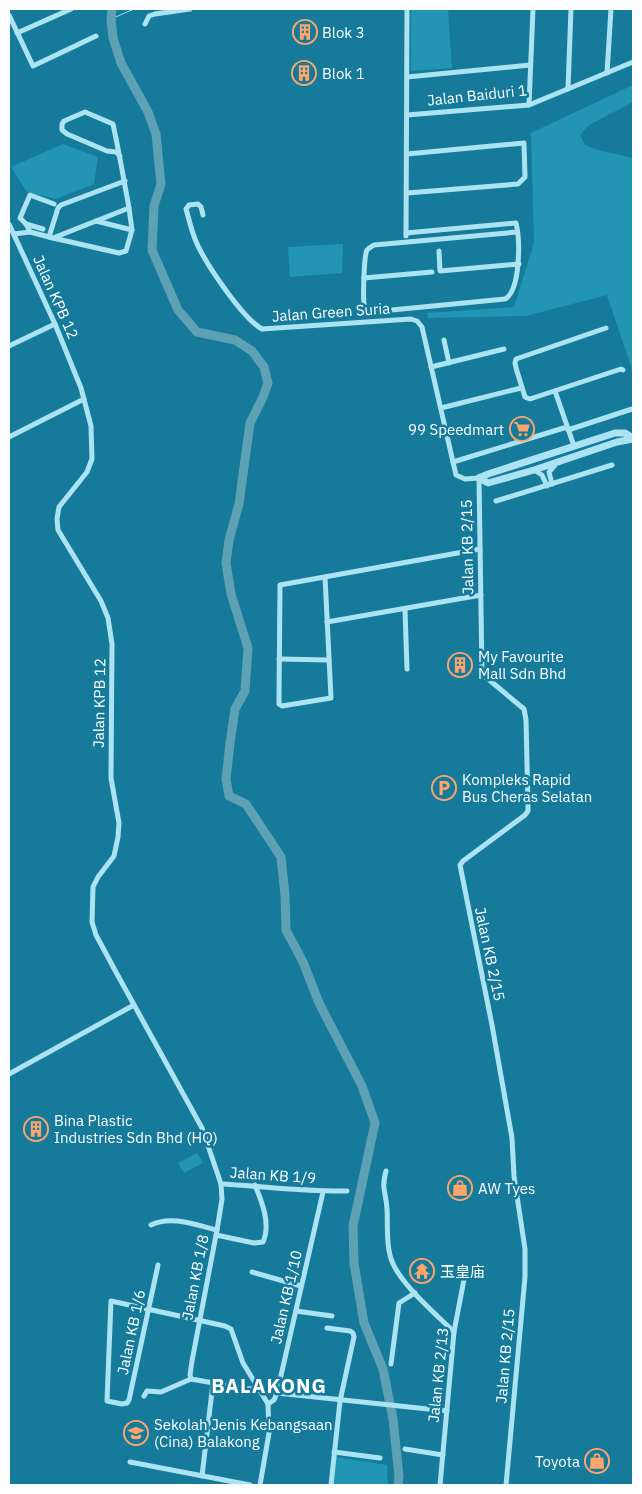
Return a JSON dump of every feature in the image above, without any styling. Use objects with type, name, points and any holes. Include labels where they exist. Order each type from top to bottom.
[{"type":"street","points":[[17,33],[71,9]]},
{"type":"street","points":[[145,24],[149,16],[155,14],[190,9]]},
{"type":"street","points":[[406,242],[407,9]]},
{"type":"street","points":[[529,104],[533,9]]},
{"type":"street","points":[[568,89],[571,9]]},
{"type":"street","points":[[607,73],[611,9]]},
{"type":"street","points":[[9,15],[33,66],[96,36]]},
{"type":"street","name":"Jalan Baiduri 1","points":[[407,115],[529,104],[633,62]]},
{"type":"street","points":[[407,77],[530,66]]},
{"type":"street","points":[[14,234],[30,232],[123,253],[126,251],[132,230],[130,208],[124,181],[120,156],[113,124],[85,112],[64,121],[62,124],[62,130],[66,134],[107,151],[116,152],[120,156]]},
{"type":"street","points":[[406,192],[518,184],[525,177],[524,143],[407,154]]},
{"type":"street","points":[[51,238],[58,208],[61,205],[124,181]]},
{"type":"street","points":[[30,232],[20,218],[30,196],[54,204]]},
{"type":"street","name":"Jalan Green Suria","points":[[203,215],[198,204],[189,204],[186,209],[195,240],[224,288],[258,327],[265,329],[414,319],[422,328],[434,367]]},
{"type":"street","points":[[51,238],[130,208]]},
{"type":"street","points":[[95,221],[132,230]]},
{"type":"street","points":[[406,233],[516,223],[517,232],[519,264],[511,294],[505,299],[371,312],[364,305],[364,278],[366,254],[368,249],[374,245],[517,232]]},
{"type":"street","name":"Jalan KPB 12","points":[[9,224],[55,324],[81,388],[91,426],[92,459],[87,472],[59,507],[57,519],[58,530],[102,601],[110,630],[113,672],[110,714],[111,778],[119,823],[114,856],[93,887],[92,922],[96,935],[202,1128],[221,1184]]},
{"type":"street","points":[[26,224],[43,229]]},
{"type":"street","points":[[439,251],[440,271],[519,264]]},
{"type":"street","points":[[364,278],[432,272]]},
{"type":"street","points":[[9,346],[55,324]]},
{"type":"street","points":[[606,328],[516,359],[516,368],[524,397],[530,399],[621,369],[623,370]]},
{"type":"street","points":[[444,340],[449,363]]},
{"type":"street","points":[[504,349],[434,367],[444,407],[456,475],[465,479],[479,478],[615,433],[625,433],[633,438]]},
{"type":"street","points":[[444,407],[521,388]]},
{"type":"street","points":[[555,390],[574,446]]},
{"type":"street","points":[[9,437],[84,399]]},
{"type":"street","points":[[453,462],[632,409]]},
{"type":"street","points":[[479,478],[488,483],[633,438]]},
{"type":"street","points":[[550,485],[550,472],[557,463]]},
{"type":"street","points":[[496,501],[612,465]]},
{"type":"street","points":[[534,470],[542,475],[550,485]]},
{"type":"street","name":"Jalan KB 2/15","points":[[479,478],[482,674],[524,710],[526,720],[528,811],[460,865],[492,1025],[510,1130],[514,1176],[525,1249],[525,1277],[506,1485]]},
{"type":"street","points":[[325,577],[331,698],[282,706],[279,704],[280,585],[480,549]]},
{"type":"street","points":[[327,622],[406,610],[481,595]]},
{"type":"street","points":[[406,610],[407,669]]},
{"type":"street","points":[[279,659],[329,660]]},
{"type":"street","points":[[9,1074],[134,1005]]},
{"type":"street","points":[[386,1171],[383,1190],[387,1209],[390,1256],[398,1272],[415,1293],[454,1332]]},
{"type":"street","name":"Jalan KB 1/9","points":[[221,1184],[323,1192],[347,1191]]},
{"type":"street","name":"Jalan KB 1/8","points":[[190,1377],[222,1199],[221,1184]]},
{"type":"street","points":[[151,1225],[159,1221],[171,1220],[254,1243],[263,1242],[265,1234],[264,1211],[255,1186]]},
{"type":"street","name":"Jalan KB 1/10","points":[[268,1404],[274,1400],[278,1393],[323,1192]]},
{"type":"street","name":"Jalan KB 1/6","points":[[148,1308],[112,1301],[107,1401],[127,1403],[158,1265]]},
{"type":"street","name":"Jalan KB 2/13","points":[[440,1485],[454,1332],[466,1268]]},
{"type":"street","points":[[252,1272],[301,1286]]},
{"type":"street","points":[[391,1364],[399,1303],[415,1293]]},
{"type":"street","points":[[148,1308],[225,1326],[230,1330],[243,1363],[268,1404],[269,1434],[260,1485]]},
{"type":"street","points":[[296,1311],[332,1316]]},
{"type":"street","points":[[327,1328],[350,1331],[354,1337],[340,1401],[330,1485]]},
{"type":"street","points":[[144,1396],[147,1391],[161,1392],[190,1377],[248,1389],[257,1388]]},
{"type":"street","points":[[202,1476],[212,1383]]},
{"type":"street","points":[[278,1393],[447,1412]]},
{"type":"street","points":[[405,1449],[443,1455]]},
{"type":"street","points":[[334,1452],[380,1458]]},
{"type":"street","points":[[130,1462],[250,1485]]},
{"type":"shaded area","points":[[411,9],[448,9],[452,68],[411,71]]},
{"type":"shaded area","points":[[633,85],[633,102],[589,125],[580,135],[585,145],[633,158],[633,372],[607,295],[526,316],[428,318],[427,313],[514,307],[534,243],[531,133]]},
{"type":"shaded area","points":[[63,144],[98,157],[94,184],[56,199],[27,192],[11,167]]},
{"type":"shaded area","points":[[343,244],[342,273],[290,277],[288,247]]},
{"type":"shaded area","points":[[197,1153],[203,1163],[184,1173],[178,1163]]},
{"type":"shaded area","points":[[336,1457],[387,1465],[388,1485],[333,1485]]},
{"type":"waterway","points":[[112,9],[113,38],[121,63],[148,112],[156,134],[161,184],[154,206],[152,250],[178,310],[197,332],[235,340],[252,351],[264,367],[268,383],[250,423],[239,504],[229,540],[226,563],[231,594],[248,648],[245,691],[235,709],[226,779],[229,796],[246,804],[281,857],[286,930],[303,962],[319,1003],[362,1086],[375,1123],[353,1226],[354,1263],[364,1323],[383,1369],[393,1419],[399,1476],[398,1485]]},
{"type":"waterway","points":[[111,19],[134,9]]},
{"type":"place","name":"Blok 3","points":[[305,32]]},
{"type":"place","name":"Blok 1","points":[[304,73]]},
{"type":"place","name":"99 Speedmart","points":[[522,429]]},
{"type":"place","name":"My Favourite Mall Sdn Bhd","points":[[460,665]]},
{"type":"place","name":"Kompleks Rapid Bus Cheras Selatan","points":[[444,788]]},
{"type":"place","name":"Bina Plastic Industries Sdn Bhd (HQ)","points":[[36,1129]]},
{"type":"place","name":"AW Tyes","points":[[460,1188]]},
{"type":"place","name":"玉皇庙","points":[[422,1271]]},
{"type":"place","name":"Sekolah Jenis Kebangsaan (Cina) Balakong","points":[[136,1433]]},
{"type":"place","name":"Toyota","points":[[597,1461]]},
{"type":"district","name":"BALAKONG","points":[[269,1385]]}]
